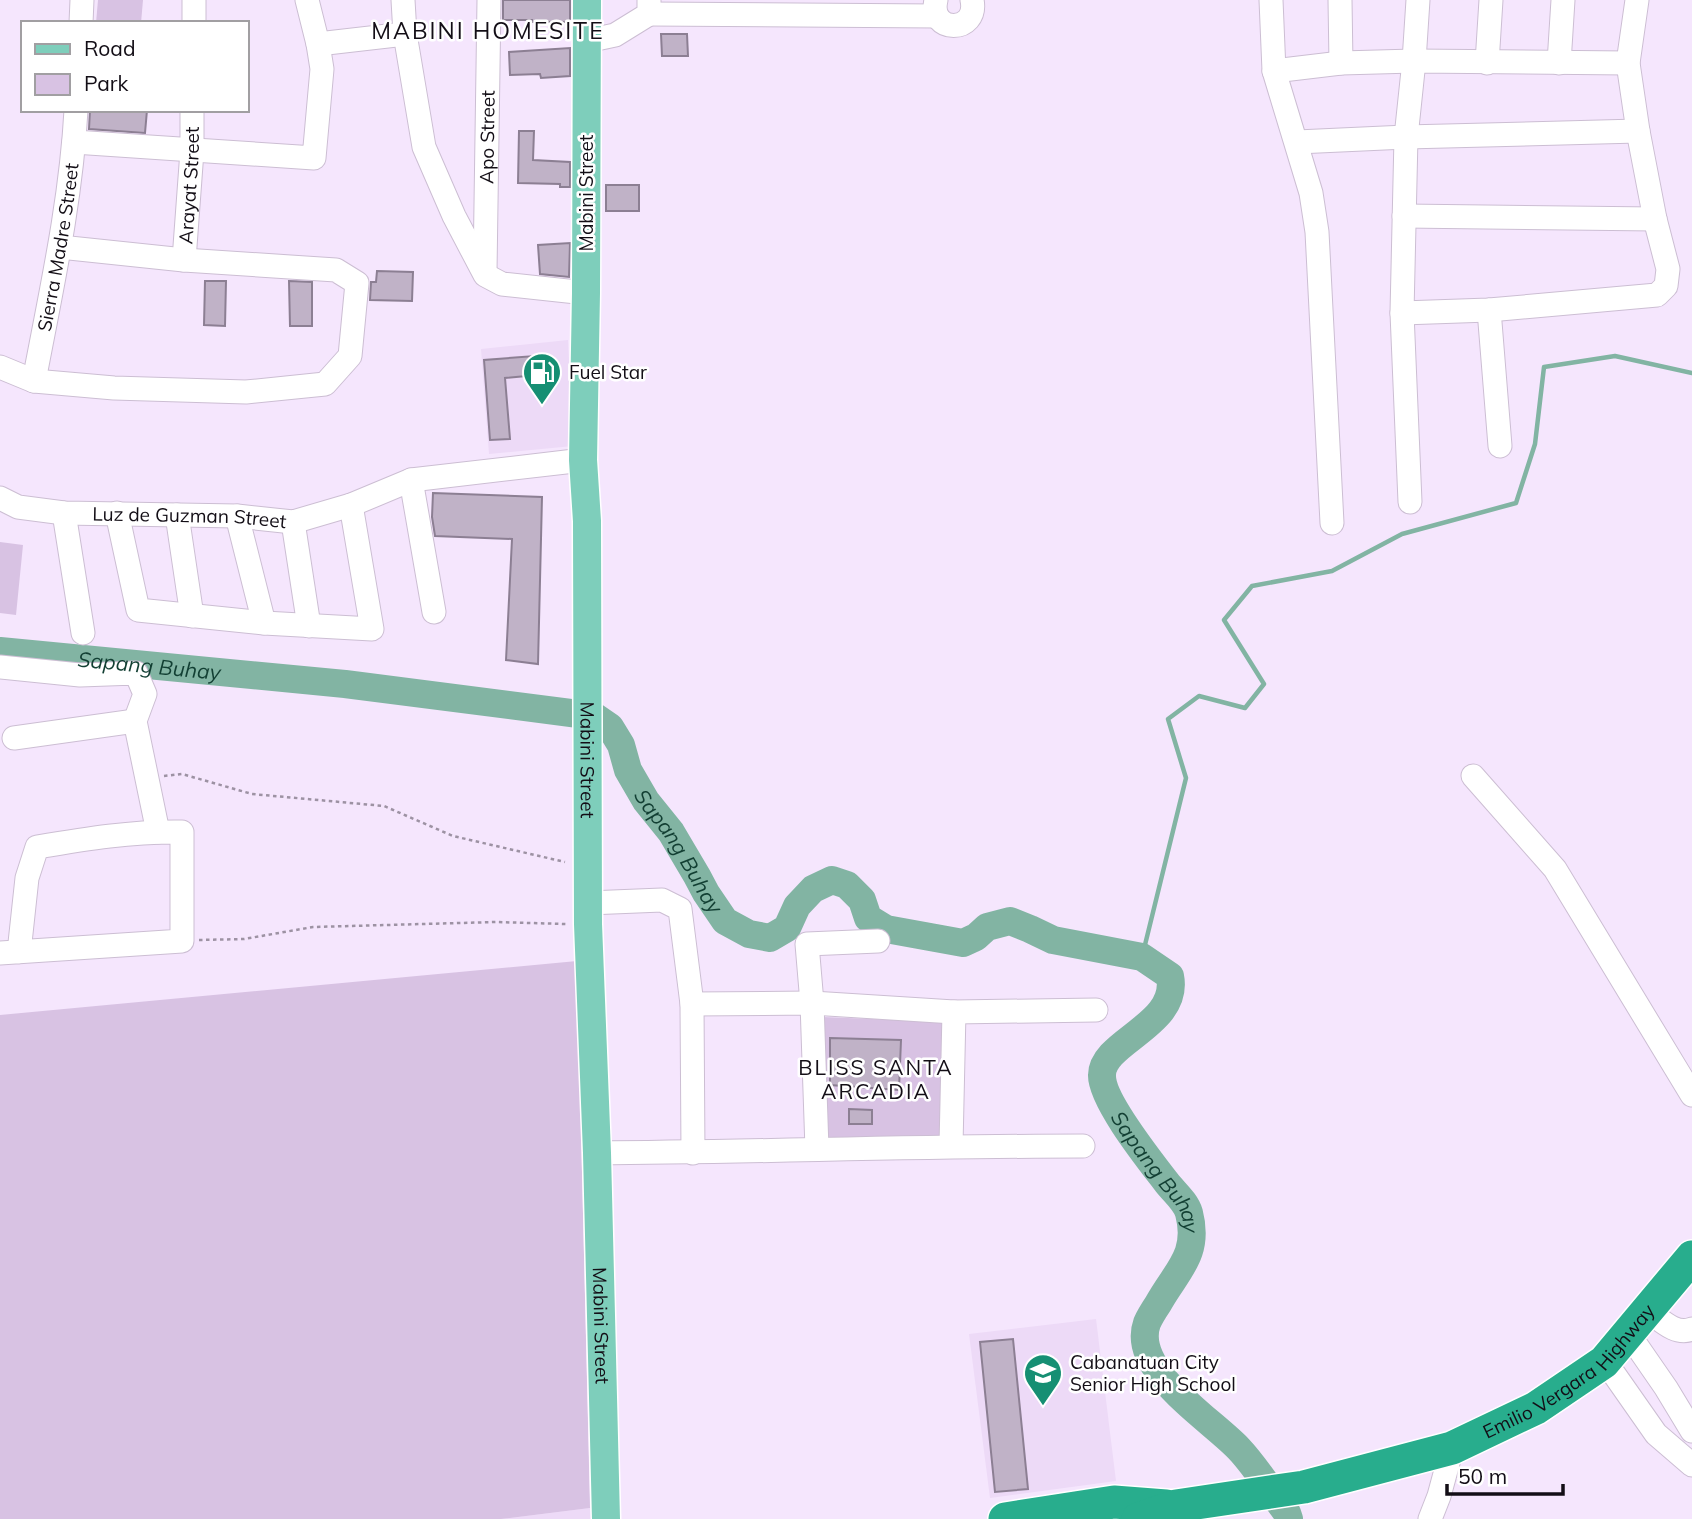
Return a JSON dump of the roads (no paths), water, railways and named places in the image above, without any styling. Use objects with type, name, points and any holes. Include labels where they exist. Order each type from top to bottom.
[{"type":"highway","name":"Emilio Vergara Highway","points":[[1138,1519],[1176,1506],[1304,1487],[1452,1448],[1536,1408],[1604,1362],[1692,1257]]},
{"type":"highway","name":"Emilio Vergara Highway","points":[[1005,1519],[1114,1502],[1176,1506]]},
{"type":"main road","name":"Mabini Street","points":[[587,0],[583,460],[587,521],[588,765],[580,914],[597,1153],[606,1519]]},
{"type":"street","points":[[81,21],[82,0]]},
{"type":"street","points":[[194,0],[194,21]]},
{"type":"street","points":[[74,142],[314,158],[322,69],[307,0]]},
{"type":"street","points":[[403,0],[405,34],[424,147],[454,216],[485,275],[502,284],[586,293]]},
{"type":"street","name":"Apo Street","points":[[485,275],[489,0]]},
{"type":"street","points":[[587,41],[615,35],[649,7],[937,8],[947,25],[959,25],[965,23],[972,13],[972,0]]},
{"type":"street","points":[[1271,0],[1274,71],[1311,193],[1317,232],[1332,523]]},
{"type":"street","points":[[1340,0],[1341,63]]},
{"type":"street","points":[[1410,502],[1402,313],[1406,137],[1418,0]]},
{"type":"street","points":[[1487,63],[1491,0]]},
{"type":"street","points":[[1559,63],[1563,0]]},
{"type":"street","points":[[1402,313],[1489,310],[1657,295],[1666,286],[1668,269],[1655,219],[1628,63],[1637,0]]},
{"type":"street","points":[[318,44],[405,34]]},
{"type":"street","points":[[1274,71],[1341,63],[1414,61],[1628,63]]},
{"type":"street","name":"Sierra Madre Street","points":[[34,381],[60,247],[76,112]]},
{"type":"street","name":"Arayat Street","points":[[184,260],[192,151],[192,112]]},
{"type":"street","points":[[1297,142],[1638,131]]},
{"type":"street","points":[[1404,216],[1655,219]]},
{"type":"street","points":[[0,367],[34,381],[114,388],[246,392],[325,384],[350,356],[357,283],[336,270],[184,260],[60,247]]},
{"type":"street","points":[[1489,310],[1500,446]]},
{"type":"street","name":"Luz de Guzman Street","points":[[0,498],[18,507],[64,513],[237,516],[293,522],[351,505],[411,480],[583,460]]},
{"type":"street","points":[[411,480],[434,612]]},
{"type":"street","points":[[117,513],[138,610],[264,623],[372,629],[351,505]]},
{"type":"street","points":[[64,513],[83,633]]},
{"type":"street","points":[[177,514],[192,616]]},
{"type":"street","points":[[237,516],[264,623]]},
{"type":"street","points":[[293,522],[309,626]]},
{"type":"street","points":[[0,667],[80,675],[136,673],[145,694],[135,721],[158,832]]},
{"type":"street","points":[[14,738],[135,721]]},
{"type":"street","points":[[1473,776],[1555,869],[1692,1095]]},
{"type":"street","points":[[158,832],[182,832],[182,941],[10,953],[37,847],[158,832]]},
{"type":"street","points":[[580,914],[662,900],[680,909],[692,1004],[693,1153]]},
{"type":"street","points":[[817,1149],[812,1003],[807,944],[878,941]]},
{"type":"street","points":[[692,1004],[812,1003],[954,1012],[1096,1010]]},
{"type":"street","points":[[951,1146],[954,1012]]},
{"type":"street","points":[[597,1153],[1083,1146]]},
{"type":"street","points":[[1638,1321],[1686,1332],[1692,1329]]},
{"type":"street","points":[[1638,1321],[1666,1388],[1692,1431]]},
{"type":"street","points":[[1604,1362],[1656,1434],[1692,1465]]},
{"type":"street","points":[[1430,1519],[1452,1448]]},
{"type":"waterway","points":[[1142,957],[1186,778],[1168,719],[1199,696],[1245,708],[1264,684],[1224,620],[1252,586],[1332,571],[1402,534],[1516,503],[1535,444],[1544,367],[1615,356],[1692,373]]},
{"type":"waterway","name":"Sapang Buhay","points":[[0,651],[345,684],[594,716],[610,727],[621,745],[628,770],[646,801],[671,832],[725,921],[749,934],[770,938],[787,928],[797,906],[813,889],[832,880],[847,885],[862,900],[868,918],[886,929],[963,943],[976,937],[987,927],[1010,921],[1053,940],[1142,957],[1170,976],[1170,993],[1164,1007],[1153,1020],[1114,1052],[1105,1063],[1102,1075],[1104,1086],[1128,1130],[1185,1205],[1192,1228],[1189,1252],[1148,1320],[1145,1341],[1150,1358],[1162,1376],[1176,1393],[1246,1456],[1289,1519]]},
{"type":"place","name":"Fuel Star","points":[[542,406]]},
{"type":"place","name":"Cabanatuan City Senior High School","points":[[1043,1407]]},
{"type":"district","name":"MABINI HOMESITE","points":[[488,30]]},
{"type":"district","name":"BLISS SANTA ARCADIA","points":[[876,1079]]}]
